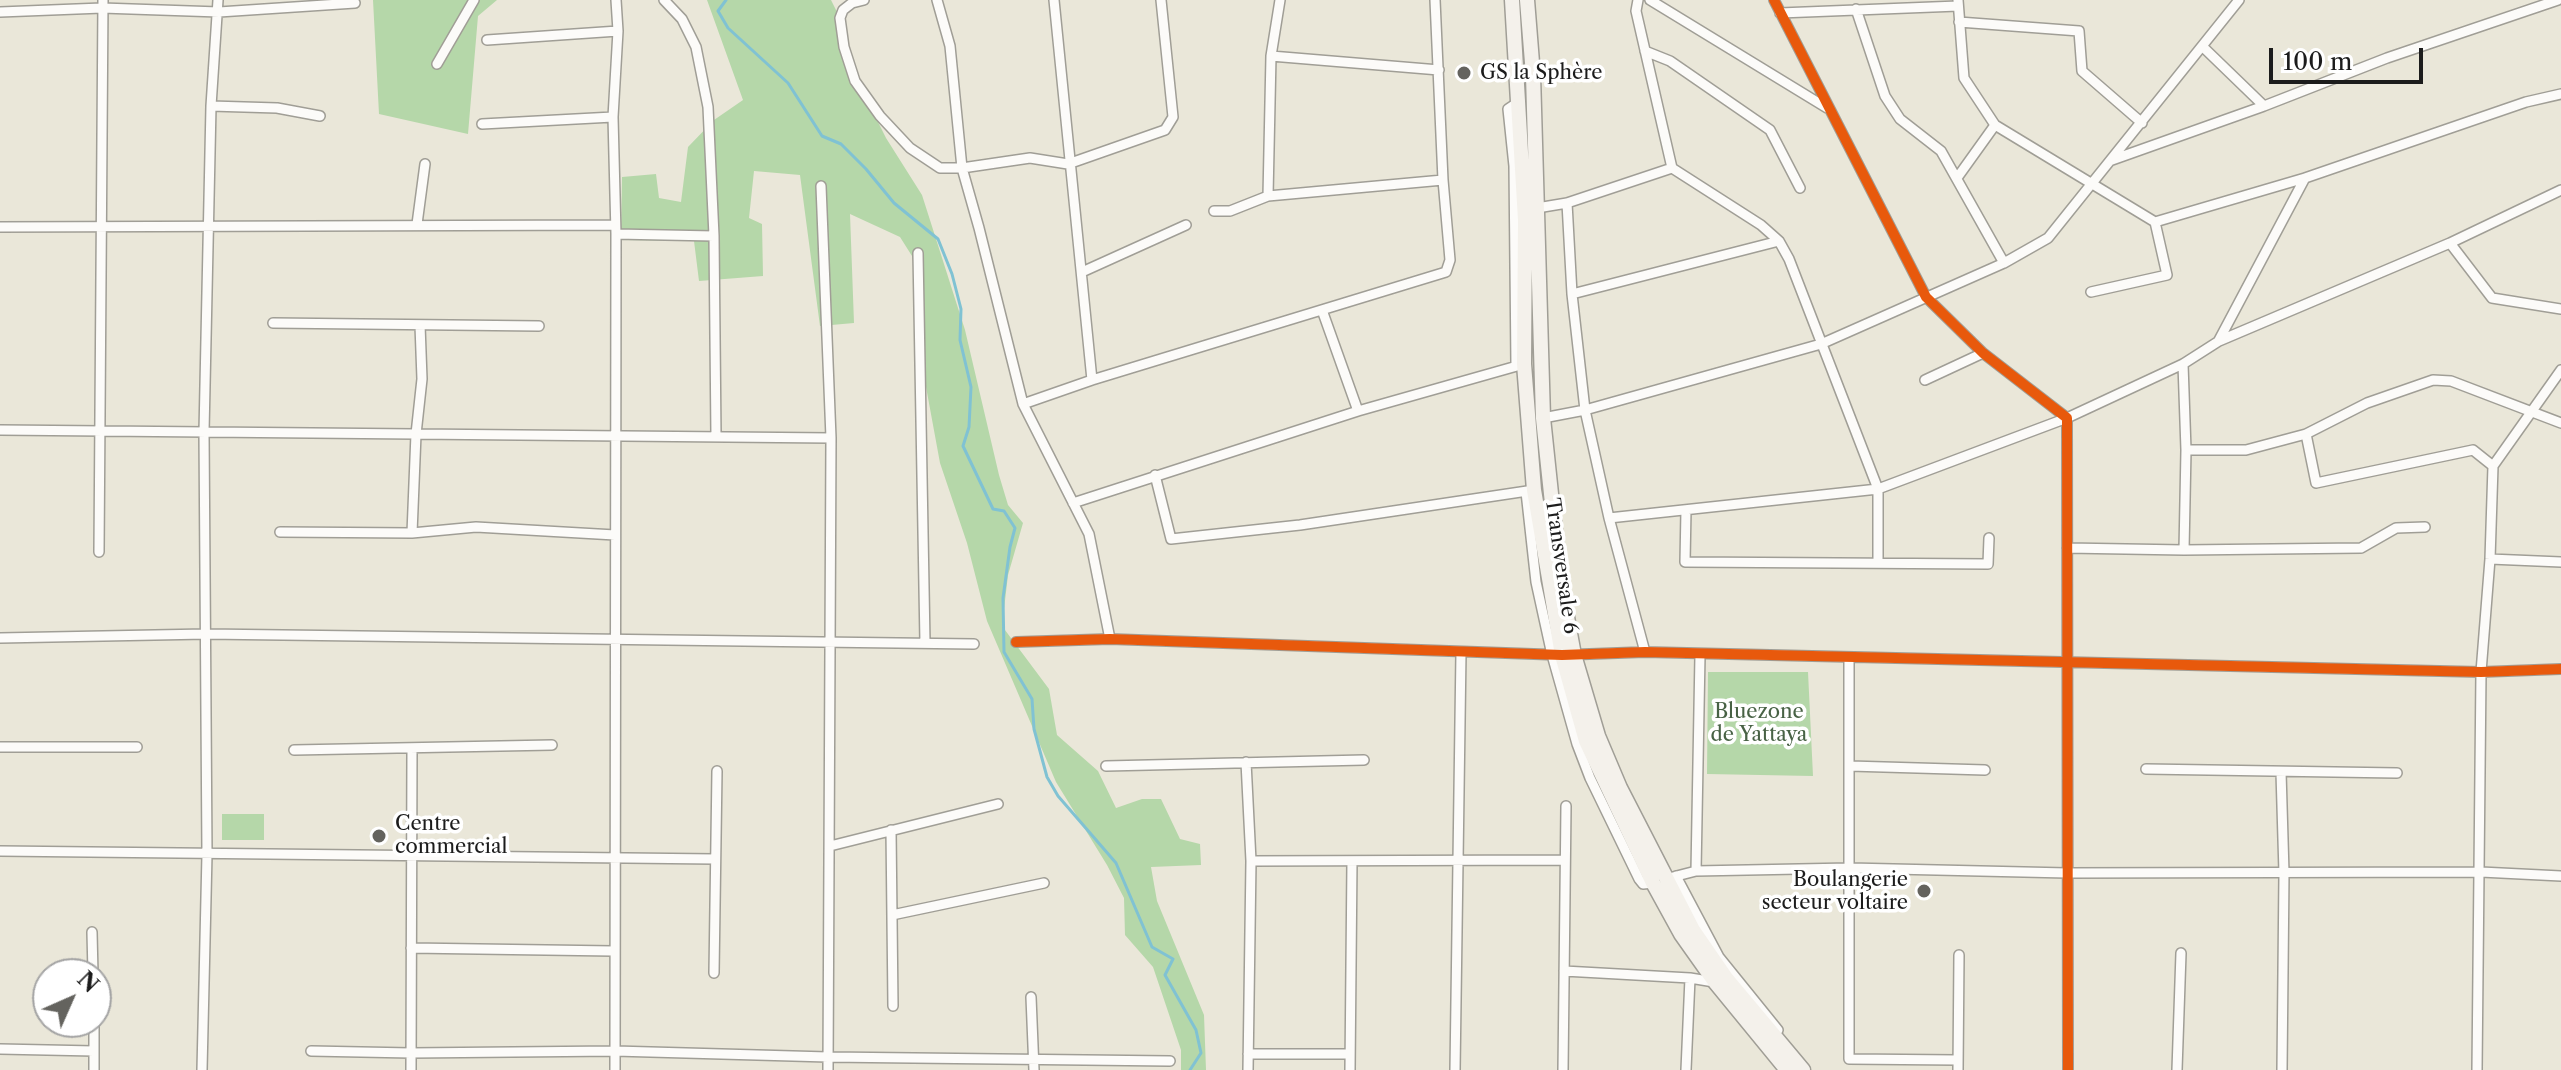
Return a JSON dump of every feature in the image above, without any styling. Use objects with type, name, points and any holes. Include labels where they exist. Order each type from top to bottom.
[{"type":"main road","name":"Transversale 6","points":[[1512,0],[1520,101],[1520,365],[1530,491],[1563,655],[1594,775],[1665,879],[1681,934],[1715,982],[1787,1070]]},
{"type":"main road","name":"Transversale 6","points":[[1527,0],[1533,75],[1543,418],[1560,579],[1563,655],[1620,788],[1693,930],[1726,978],[1803,1070]]},
{"type":"street","points":[[202,1070],[207,854],[204,432],[211,106],[218,0]]},
{"type":"street","points":[[437,64],[474,0]]},
{"type":"street","points":[[615,1070],[613,117],[618,31],[616,0]]},
{"type":"street","points":[[664,0],[682,19],[696,47],[708,107],[714,236],[716,437]]},
{"type":"street","points":[[864,0],[852,3],[843,10],[840,18],[844,47],[855,81],[880,116],[910,148],[940,168],[962,168],[1030,158],[1068,164],[1165,130],[1173,117],[1161,0]]},
{"type":"street","points":[[937,0],[950,46],[962,168],[1023,404],[1089,534],[1110,639]]},
{"type":"street","points":[[1054,0],[1092,380]]},
{"type":"street","points":[[1268,196],[1271,56],[1280,0]]},
{"type":"street","points":[[1023,404],[1446,272],[1450,260],[1435,0]]},
{"type":"street","points":[[1638,0],[1636,11],[1672,168],[1761,225],[1779,241],[1789,259],[1878,489],[1878,563]]},
{"type":"street","points":[[1650,0],[1830,110]]},
{"type":"street","points":[[1774,0],[1926,297],[1983,353],[2067,418]]},
{"type":"street","points":[[1543,418],[1585,410],[1821,344],[2004,263],[2048,238],[2239,0]]},
{"type":"street","points":[[2109,161],[2387,58],[2558,0]]},
{"type":"street","points":[[0,12],[102,4],[219,12],[355,3]]},
{"type":"street","points":[[1780,13],[1958,3],[1964,78],[1995,125],[2155,222],[2167,275],[2091,292]]},
{"type":"street","points":[[99,552],[102,4]]},
{"type":"street","points":[[1856,9],[1885,96],[1900,119],[1941,151],[2004,263]]},
{"type":"street","points":[[1959,22],[2079,31],[2082,71],[2142,123]]},
{"type":"street","points":[[487,40],[618,31]]},
{"type":"street","points":[[2203,47],[2264,106]]},
{"type":"street","points":[[1645,51],[1670,61],[1770,130],[1800,188]]},
{"type":"street","points":[[1271,56],[1439,70]]},
{"type":"street","points":[[2155,222],[2305,178],[2526,102],[2561,94]]},
{"type":"street","points":[[211,106],[277,108],[320,116]]},
{"type":"street","points":[[482,124],[613,117]]},
{"type":"street","points":[[1957,178],[1995,125]]},
{"type":"street","points":[[417,224],[425,164]]},
{"type":"street","points":[[1537,208],[1567,203],[1672,168]]},
{"type":"street","points":[[2219,341],[2305,178]]},
{"type":"street","points":[[1214,211],[1230,211],[1268,196],[1443,180]]},
{"type":"street","points":[[821,186],[831,438],[828,1070]]},
{"type":"street","points":[[1609,518],[1878,489],[2067,418],[2183,364],[2219,341],[2450,243],[2561,190]]},
{"type":"street","points":[[1567,203],[1572,294],[1585,410],[1609,518],[1645,652]]},
{"type":"street","points":[[0,227],[208,228],[417,224],[714,236]]},
{"type":"street","points":[[1082,272],[1186,225]]},
{"type":"street","points":[[1572,294],[1779,241]]},
{"type":"street","points":[[2450,243],[2492,298],[2561,309]]},
{"type":"street","points":[[918,253],[925,643]]},
{"type":"street","points":[[1322,310],[1358,411]]},
{"type":"street","points":[[273,323],[539,326]]},
{"type":"street","points":[[412,533],[416,434],[422,379],[420,325]]},
{"type":"street","points":[[1925,380],[1983,353]]},
{"type":"street","points":[[2183,364],[2186,450],[2184,550]]},
{"type":"street","points":[[1073,503],[1358,411],[1520,365]]},
{"type":"street","points":[[2477,1070],[2481,672],[2490,559],[2493,466],[2561,370]]},
{"type":"street","points":[[2186,450],[2246,450],[2306,434],[2367,403],[2433,380],[2451,381],[2561,423]]},
{"type":"street","points":[[2067,418],[2068,1070]]},
{"type":"street","points":[[0,430],[831,438]]},
{"type":"street","points":[[2306,434],[2316,483],[2473,450],[2493,466]]},
{"type":"street","points":[[1155,475],[1171,539],[1300,525],[1530,491]]},
{"type":"street","points":[[1686,510],[1685,562],[1988,564],[1989,538]]},
{"type":"street","points":[[280,532],[412,533],[476,527],[615,535]]},
{"type":"street","points":[[2067,548],[2361,548],[2396,528],[2425,527]]},
{"type":"street","points":[[2490,559],[2561,562]]},
{"type":"street","points":[[0,638],[206,634],[974,644]]},
{"type":"street","points":[[1016,642],[1110,639],[1563,655],[1645,652],[2481,672],[2561,669]]},
{"type":"street","points":[[1455,1070],[1461,652]]},
{"type":"street","points":[[1696,871],[1700,655]]},
{"type":"street","points":[[1849,658],[1849,1059],[1958,1065],[1959,955]]},
{"type":"street","points":[[294,750],[552,745]]},
{"type":"street","points":[[0,747],[137,747]]},
{"type":"street","points":[[411,1070],[412,749]]},
{"type":"street","points":[[1106,766],[1364,760]]},
{"type":"street","points":[[1246,762],[1251,861],[1248,1070]]},
{"type":"street","points":[[1850,766],[1985,770]]},
{"type":"street","points":[[2146,769],[2397,773]]},
{"type":"street","points":[[714,973],[717,771]]},
{"type":"street","points":[[2281,772],[2284,873],[2282,1070]]},
{"type":"street","points":[[830,846],[998,804]]},
{"type":"street","points":[[1563,1070],[1566,806]]},
{"type":"street","points":[[891,830],[893,1006]]},
{"type":"street","points":[[0,851],[715,859]]},
{"type":"street","points":[[1251,861],[1565,860]]},
{"type":"street","points":[[1350,1070],[1352,861]]},
{"type":"street","points":[[1811,1070],[1719,957],[1665,879],[1696,871],[1850,868],[2067,873],[2481,872],[2561,876]]},
{"type":"street","points":[[892,915],[1044,883]]},
{"type":"street","points":[[92,932],[93,958]]},
{"type":"street","points":[[411,948],[613,951]]},
{"type":"street","points":[[2177,1070],[2181,953]]},
{"type":"street","points":[[1564,971],[1715,982]]},
{"type":"street","points":[[1686,1070],[1690,978]]},
{"type":"street","points":[[1031,997],[1033,1065]]},
{"type":"street","points":[[94,1038],[94,1070]]},
{"type":"street","points":[[0,1049],[94,1051]]},
{"type":"street","points":[[311,1051],[615,1051],[1033,1065],[1170,1061]]},
{"type":"street","points":[[1248,1054],[1350,1054]]},
{"type":"green space","points":[[373,0],[497,0],[478,16],[468,134],[379,114]]},
{"type":"green space","points":[[707,0],[831,0],[840,18],[855,76],[886,138],[922,195],[965,330],[1008,505],[1023,523],[1008,575],[1002,626],[1049,689],[1057,735],[1098,771],[1116,808],[1142,799],[1161,799],[1180,839],[1200,844],[1201,865],[1151,867],[1157,901],[1204,1015],[1206,1070],[1181,1070],[1181,1050],[1153,967],[1125,935],[1124,898],[1056,782],[987,621],[967,543],[940,463],[924,376],[922,307],[912,256],[900,237],[850,214],[854,323],[820,326],[800,175],[754,171],[749,218],[762,224],[763,276],[699,281],[694,241],[621,240],[622,177],[656,174],[659,198],[681,202],[688,147],[714,120],[743,100]]},
{"type":"green space","name":"Bluezone de Yattaya","points":[[1708,672],[1808,672],[1813,776],[1707,774]]},
{"type":"green space","points":[[222,814],[264,814],[264,840],[222,840]]},
{"type":"waterway","points":[[726,0],[718,11],[728,28],[788,83],[822,136],[841,144],[894,203],[938,239],[961,309],[960,340],[971,387],[969,427],[963,446],[993,509],[1004,511],[1015,528],[1003,598],[1004,652],[1032,699],[1034,729],[1047,777],[1058,796],[1116,863],[1152,947],[1173,959],[1165,975],[1196,1030],[1201,1053],[1190,1070]]},
{"type":"cycle path","points":[[1774,0],[1926,297],[1983,353],[2067,418],[2068,1070]]},
{"type":"cycle path","points":[[1016,642],[1110,639],[1562,655],[1645,652],[2481,672],[2561,669]]},
{"type":"place","name":"GS la Sphère","points":[[1464,73]]},
{"type":"place","name":"Centre commercial","points":[[379,836]]},
{"type":"place","name":"Boulangerie secteur voltaire","points":[[1924,891]]}]
